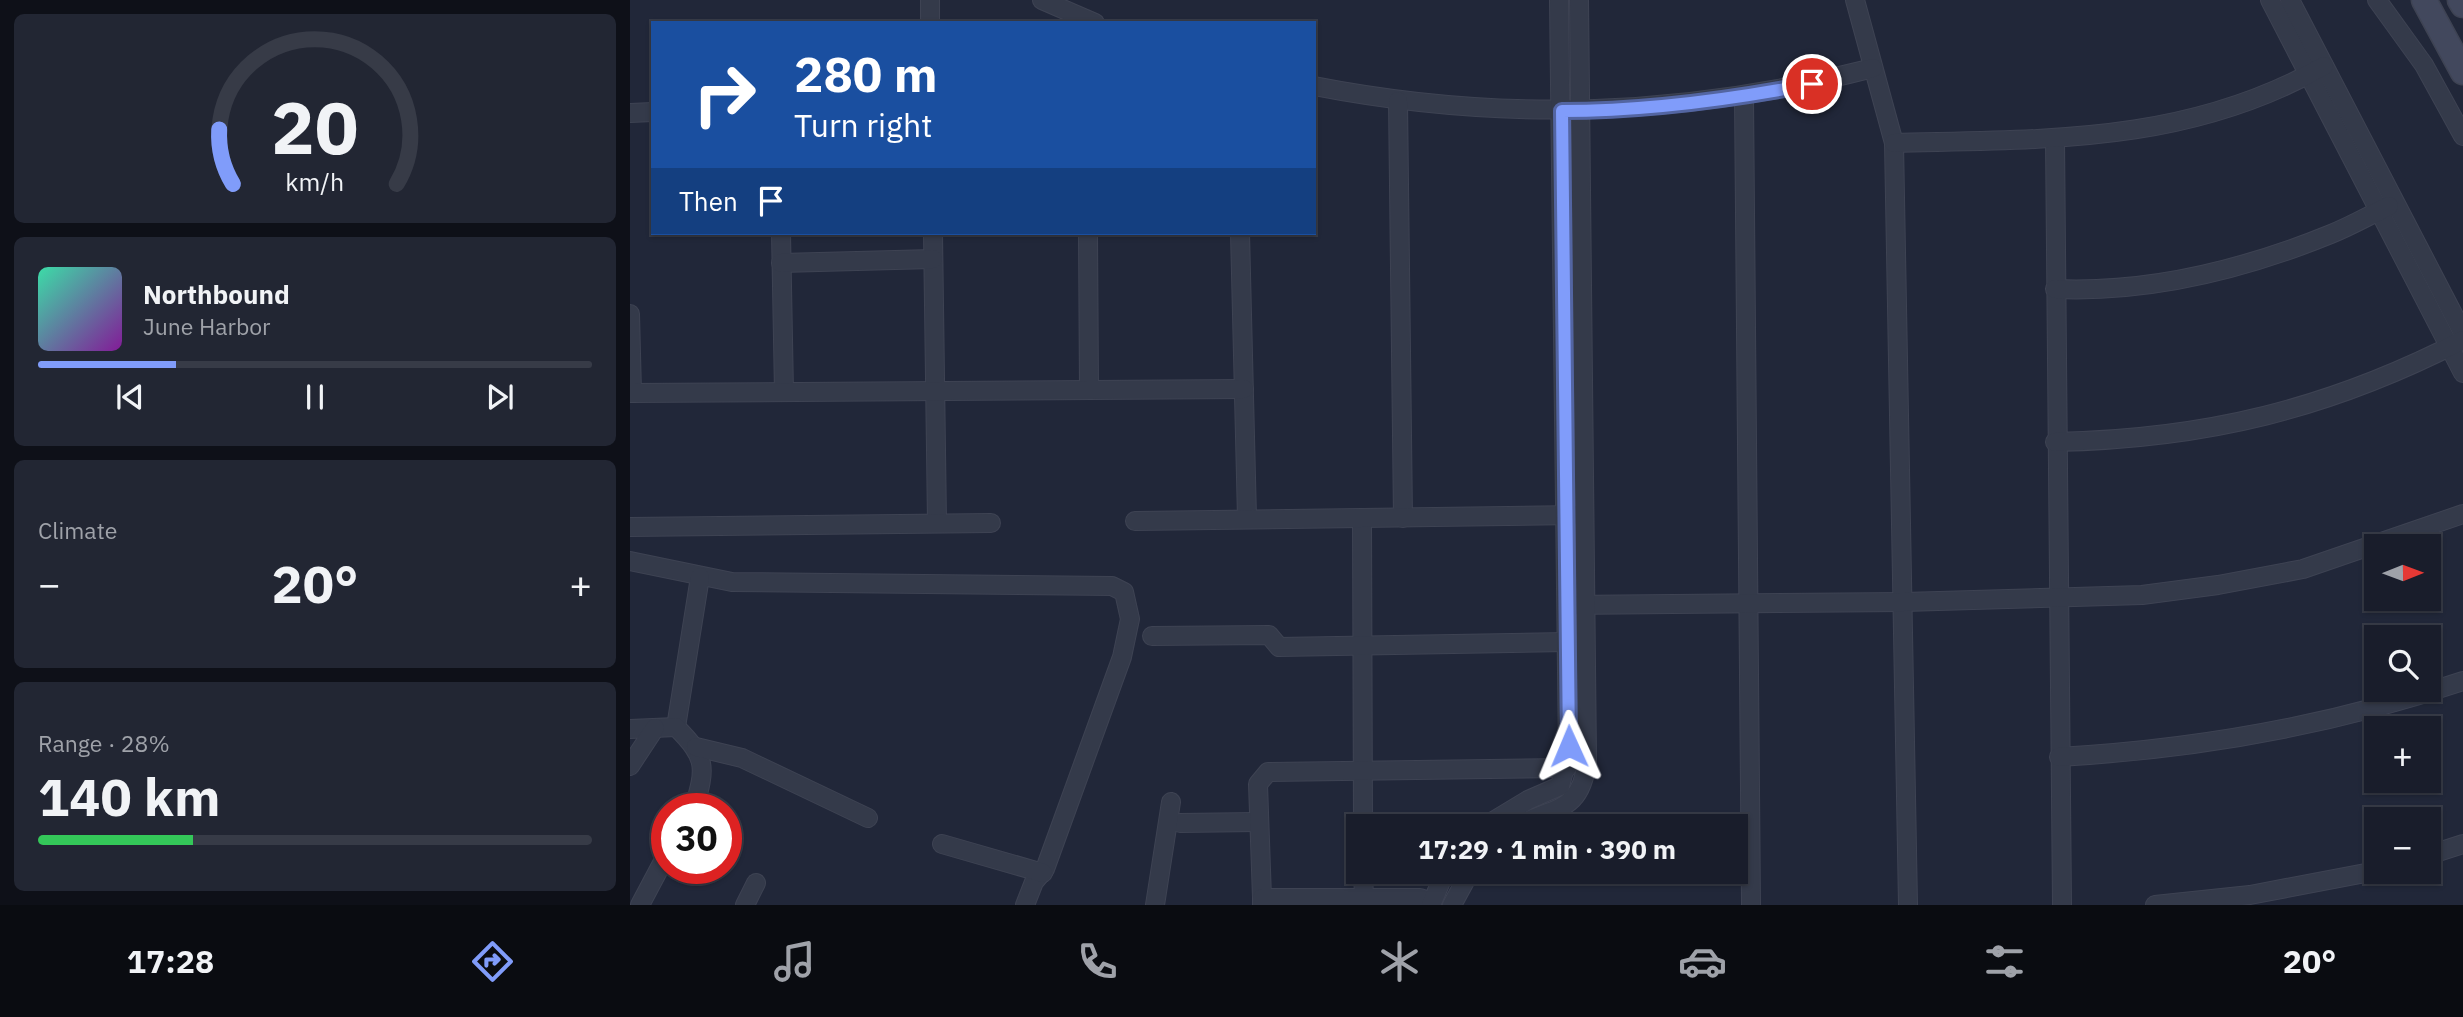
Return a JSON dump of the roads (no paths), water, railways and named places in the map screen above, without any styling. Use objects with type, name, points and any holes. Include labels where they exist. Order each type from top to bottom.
[{"type":"main road","points":[[2424,0],[2463,72]]},
{"type":"main road","points":[[2460,0],[2463,5]]},
{"type":"street","points":[[930,0],[930,21]]},
{"type":"street","points":[[1042,0],[1088,21]]},
{"type":"street","points":[[1559,0],[1571,111]]},
{"type":"street","points":[[1546,814],[1575,799],[1585,781],[1587,761],[1576,606],[1571,111],[1580,0]]},
{"type":"street","points":[[1856,0],[1894,143],[1908,905]]},
{"type":"street","points":[[2270,0],[2316,70],[2387,207],[2456,344],[2463,373]]},
{"type":"street","points":[[2290,0],[2316,70]]},
{"type":"street","points":[[2377,0],[2424,65],[2463,136]]},
{"type":"street","points":[[1316,86],[1398,101],[1571,111],[1744,97],[1873,68]]},
{"type":"street","points":[[1894,143],[2055,139],[2174,125],[2262,98],[2316,70]]},
{"type":"street","points":[[1744,97],[1750,604],[1744,814]]},
{"type":"street","points":[[1398,101],[1403,518]]},
{"type":"street","points":[[630,113],[651,112]]},
{"type":"street","points":[[2055,139],[2055,442],[2062,905]]},
{"type":"street","points":[[2055,289],[2143,285],[2207,273],[2285,252],[2334,233],[2387,207]]},
{"type":"street","points":[[2387,207],[2463,333]]},
{"type":"street","points":[[781,235],[784,392]]},
{"type":"street","points":[[933,235],[937,523]]},
{"type":"street","points":[[1088,235],[1090,390]]},
{"type":"street","points":[[1240,235],[1247,518]]},
{"type":"street","points":[[781,263],[933,259]]},
{"type":"street","points":[[630,314],[631,393],[1244,389]]},
{"type":"street","points":[[2055,442],[2112,441],[2187,433],[2278,415],[2344,394],[2456,344]]},
{"type":"street","points":[[1576,606],[1904,602],[2142,595],[2218,585],[2303,569],[2463,514]]},
{"type":"street","points":[[1135,521],[1576,515]]},
{"type":"street","points":[[1362,517],[1363,814]]},
{"type":"street","points":[[630,527],[991,523]]},
{"type":"street","points":[[630,561],[732,582],[1112,586],[1124,592],[1130,619],[1122,657],[1043,873],[1034,881],[1025,905]]},
{"type":"street","points":[[676,727],[700,577]]},
{"type":"street","points":[[1505,814],[1560,786],[1567,768],[1567,642],[1576,606]]},
{"type":"street","points":[[1152,636],[1269,635],[1279,647],[1567,642]]},
{"type":"street","points":[[2059,757],[2201,745],[2294,729],[2400,702],[2463,681]]},
{"type":"street","points":[[630,729],[676,727],[696,747],[703,769],[697,793]]},
{"type":"street","points":[[630,766],[655,728]]},
{"type":"street","points":[[696,747],[742,758],[868,818]]},
{"type":"street","points":[[1440,884],[1431,904],[1420,898],[1364,897],[1262,901],[1257,822],[1258,784],[1268,772],[1567,768]]},
{"type":"street","points":[[1155,905],[1171,802]]},
{"type":"street","points":[[1181,823],[1257,822]]},
{"type":"street","points":[[942,844],[1043,873]]},
{"type":"street","points":[[2441,851],[2463,844]]},
{"type":"street","points":[[2155,905],[2250,895],[2364,873]]},
{"type":"street","points":[[1748,879],[1751,905]]},
{"type":"street","points":[[745,905],[755,883]]},
{"type":"street","points":[[640,905],[651,884]]},
{"type":"street","points":[[1363,884],[1364,897]]},
{"type":"street","points":[[1452,905],[1463,884]]}]
